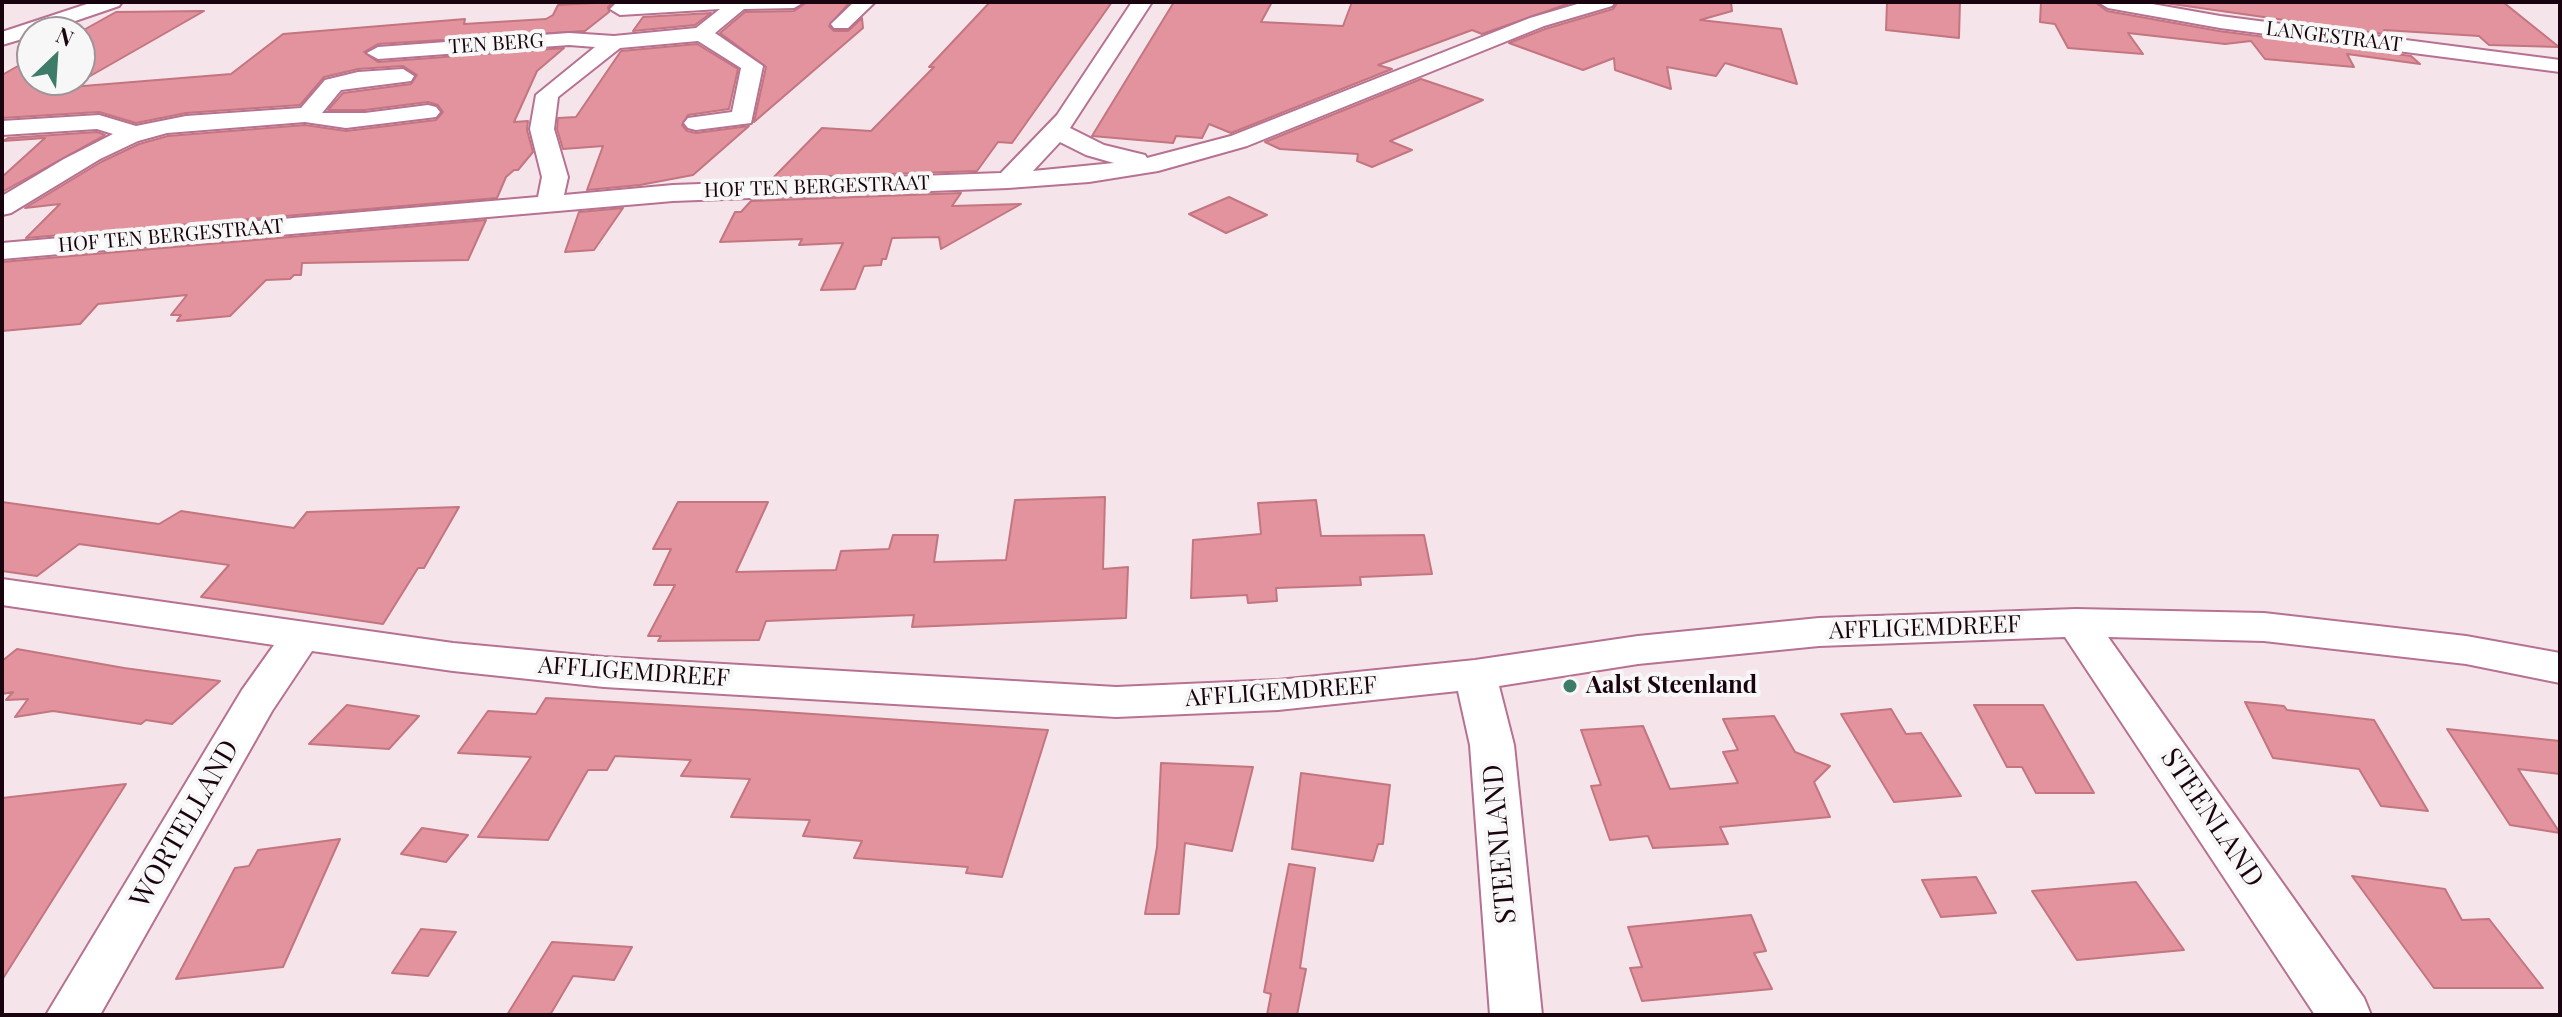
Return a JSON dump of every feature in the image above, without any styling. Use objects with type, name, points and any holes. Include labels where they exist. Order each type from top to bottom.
[{"type":"street","points":[[2,39],[112,2]]},
{"type":"street","points":[[630,2],[620,9],[794,2]]},
{"type":"street","points":[[696,123],[743,118],[752,66],[702,34],[740,2]]},
{"type":"street","points":[[841,24],[865,2]]},
{"type":"street","points":[[1008,180],[1036,158],[1142,2]]},
{"type":"street","name":"HOF TEN BERGESTRAAT","points":[[2,251],[550,202],[673,193],[1008,180],[1089,174],[1158,164],[1239,141],[1537,22],[1605,2]]},
{"type":"street","name":"LANGESTRAAT","points":[[2108,2],[2220,22],[2560,66]]},
{"type":"street","points":[[358,79],[396,31]]},
{"type":"street","name":"TEN BERG","points":[[378,53],[569,39],[614,42],[702,34]]},
{"type":"street","name":"TEN BERG","points":[[550,202],[555,177],[542,129],[547,95],[614,42]]},
{"type":"street","points":[[308,115],[333,85],[358,79],[403,76]]},
{"type":"street","points":[[2,207],[110,145],[165,126],[308,115],[318,121],[428,112]]},
{"type":"street","points":[[2,128],[99,122],[136,134]]},
{"type":"street","points":[[1057,130],[1077,144],[1104,154],[1158,164]]},
{"type":"street","name":"AFFLIGEMDREEF","points":[[2,592],[453,657],[604,672],[1116,702],[1278,695],[1475,675],[1638,650],[1819,632],[2076,623],[2264,627],[2466,650],[2560,668]]},
{"type":"street","name":"STEENLAND","points":[[2076,623],[2345,1015]]},
{"type":"street","name":"WORTELLAND","points":[[72,1015],[257,701],[302,635]]},
{"type":"street","name":"STEENLAND","points":[[1475,675],[1492,745],[1516,1015]]},
{"type":"building","points":[[613,2],[608,7],[609,12],[585,31],[378,44],[364,52],[378,62],[564,48],[537,71],[514,122],[528,121],[527,130],[533,152],[518,170],[506,177],[497,198],[26,238],[60,204],[25,208],[101,162],[139,144],[168,136],[305,125],[346,131],[436,120],[443,112],[438,105],[428,102],[365,110],[328,110],[343,93],[411,84],[417,75],[403,66],[358,69],[324,77],[300,105],[186,113],[136,123],[99,112],[2,118],[2,75],[16,67],[16,96],[96,96],[96,85],[231,74],[283,34],[465,19],[464,24],[546,19],[553,15],[558,5]]},
{"type":"building","points":[[807,2],[850,2],[829,26],[834,31],[848,31],[862,18],[863,28],[754,122],[766,67],[720,33],[745,12],[794,11]]},
{"type":"building","points":[[990,2],[1112,2],[1012,143],[998,142],[977,171],[773,178],[822,128],[871,131],[934,67],[929,67]]},
{"type":"building","points":[[1174,2],[1272,2],[1261,22],[1343,26],[1352,2],[1573,2],[1482,34],[1472,30],[1378,65],[1392,69],[1231,133],[1209,124],[1202,138],[1176,136],[1173,143],[1092,136]]},
{"type":"building","points":[[1618,2],[1731,2],[1732,11],[1700,20],[1781,29],[1797,84],[1725,63],[1716,76],[1667,67],[1671,89],[1615,70],[1614,58],[1583,70],[1509,43],[1613,9]]},
{"type":"building","points":[[1887,2],[1960,2],[1959,38],[1886,30]]},
{"type":"building","points":[[2041,2],[2095,2],[2107,11],[2219,31],[2411,56],[2420,64],[2347,54],[2354,67],[2265,59],[2251,41],[2225,44],[2128,33],[2143,54],[2068,48],[2055,24],[2040,22]]},
{"type":"building","points":[[2158,2],[2503,2],[2559,47],[2489,45],[2479,36],[2384,30],[2390,35]]},
{"type":"building","points":[[204,11],[96,73],[96,23],[116,12]]},
{"type":"building","points":[[711,13],[695,25],[633,31],[643,17]]},
{"type":"building","points":[[697,44],[738,69],[729,109],[688,115],[682,125],[687,131],[696,133],[749,126],[693,175],[640,185],[587,190],[603,146],[563,149],[557,129],[558,118],[576,117],[621,51]]},
{"type":"building","points":[[1421,79],[1483,100],[1390,141],[1412,150],[1372,167],[1357,161],[1358,154],[1280,149],[1265,142]]},
{"type":"building","points":[[97,132],[105,135],[2,192],[2,177],[45,138],[3,141],[8,138]]},
{"type":"building","points":[[961,193],[952,206],[1021,204],[941,249],[939,237],[892,238],[886,259],[882,259],[881,265],[864,266],[855,289],[821,290],[843,243],[799,245],[802,239],[720,242],[735,212],[741,212],[751,201]]},
{"type":"building","points":[[1229,197],[1267,215],[1226,233],[1189,214]]},
{"type":"building","points":[[623,208],[594,250],[565,252],[579,212]]},
{"type":"building","points":[[486,220],[468,260],[302,263],[301,275],[290,279],[266,280],[230,316],[177,321],[181,315],[171,315],[187,295],[98,304],[80,324],[2,331],[2,262]]},
{"type":"building","points":[[1105,497],[1103,569],[1128,567],[1126,618],[912,627],[914,615],[766,621],[759,640],[658,641],[661,636],[648,636],[675,585],[654,585],[671,549],[653,549],[678,502],[768,502],[736,572],[836,570],[841,551],[889,549],[893,535],[938,535],[934,562],[1006,560],[1015,500]]},
{"type":"building","points":[[1316,500],[1321,536],[1424,535],[1432,574],[1360,577],[1361,585],[1276,588],[1277,601],[1248,603],[1247,595],[1191,598],[1193,540],[1261,534],[1258,503]]},
{"type":"building","points":[[2,502],[159,524],[181,511],[294,528],[307,512],[459,507],[424,568],[418,568],[383,624],[201,597],[229,565],[79,544],[37,576],[2,571]]},
{"type":"building","points":[[17,649],[220,681],[172,724],[146,720],[141,724],[53,711],[15,717],[28,699],[6,700],[13,692],[2,694],[2,661]]},
{"type":"building","points":[[546,698],[1048,730],[1002,877],[966,873],[968,867],[854,858],[862,841],[803,836],[810,820],[731,817],[750,779],[681,776],[691,760],[615,756],[607,770],[588,770],[548,840],[478,837],[531,757],[458,753],[488,711],[536,714]]},
{"type":"building","points":[[2245,702],[2374,720],[2428,811],[2381,806],[2359,769],[2273,758]]},
{"type":"building","points":[[347,705],[419,716],[389,749],[309,744]]},
{"type":"building","points":[[1974,705],[2043,705],[2094,793],[2036,793],[2022,767],[2007,767]]},
{"type":"building","points":[[1891,709],[1906,734],[1921,733],[1961,796],[1894,802],[1841,714]]},
{"type":"building","points":[[1774,716],[1795,752],[1830,766],[1814,782],[1830,817],[1720,827],[1728,844],[1653,848],[1648,836],[1610,840],[1591,786],[1601,785],[1581,730],[1643,726],[1670,789],[1738,783],[1723,752],[1738,750],[1723,719]]},
{"type":"building","points":[[2447,729],[2560,741],[2560,774],[2518,769],[2560,833],[2510,825]]},
{"type":"building","points":[[1161,763],[1253,767],[1232,851],[1185,843],[1179,914],[1145,914],[1157,847]]},
{"type":"building","points":[[1301,773],[1390,785],[1383,844],[1378,844],[1373,861],[1292,849]]},
{"type":"building","points":[[126,784],[60,888],[2,980],[2,798]]},
{"type":"building","points":[[422,828],[468,835],[446,862],[401,854]]},
{"type":"building","points":[[340,839],[283,967],[176,979],[235,868],[249,866],[258,850]]},
{"type":"building","points":[[1289,864],[1315,868],[1300,968],[1306,969],[1297,1015],[1267,1015],[1271,994],[1264,992]]},
{"type":"building","points":[[2352,876],[2445,889],[2462,920],[2489,919],[2543,988],[2434,988]]},
{"type":"building","points":[[1976,877],[1996,913],[1941,917],[1922,880]]},
{"type":"building","points":[[2136,882],[2184,950],[2077,960],[2032,891]]},
{"type":"building","points":[[1751,915],[1766,951],[1754,953],[1772,989],[1642,1001],[1630,968],[1642,967],[1628,927]]},
{"type":"building","points":[[421,929],[456,932],[428,976],[392,973]]},
{"type":"building","points":[[552,942],[632,947],[614,980],[573,976],[550,1015],[507,1015]]},
{"type":"place","name":"Aalst Steenland","points":[[1570,686]]}]
